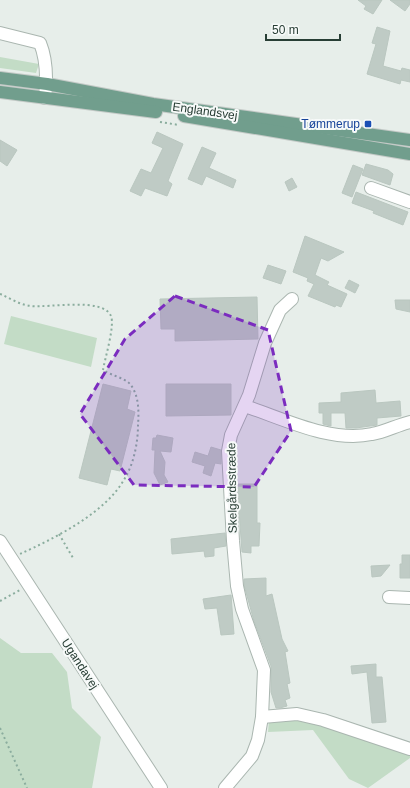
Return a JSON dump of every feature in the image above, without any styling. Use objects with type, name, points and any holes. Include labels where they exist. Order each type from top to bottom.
[{"type":"main road","name":"Englandsvej","points":[[0,78],[47,84],[153,104],[410,140]]},
{"type":"main road","name":"Englandsvej","points":[[0,92],[175,115],[410,154]]},
{"type":"street","points":[[0,33],[40,42],[45,54],[47,84],[45,98]]},
{"type":"street","points":[[371,188],[410,202]]},
{"type":"street","name":"Skelgårdsstræde","points":[[225,788],[252,756],[258,740],[262,717],[264,670],[242,608],[237,586],[228,451],[231,435],[245,406],[265,343],[280,310],[292,299]]},
{"type":"street","points":[[245,406],[332,435],[355,436],[372,434],[410,422]]},
{"type":"street","name":"Ugandavej","points":[[0,541],[161,788]]},
{"type":"street","points":[[389,597],[410,598]]},
{"type":"street","points":[[262,717],[297,714],[323,720],[410,749]]},
{"type":"path","points":[[0,294],[30,306],[91,305],[101,307],[107,312],[111,316],[112,326],[103,370],[129,383],[135,392],[139,410],[138,435],[135,452],[126,478],[115,492],[101,506],[74,526],[11,558]]},
{"type":"path","points":[[59,534],[73,558]]},
{"type":"path","points":[[0,601],[29,585]]},
{"type":"path","points":[[0,728],[27,788]]},
{"type":"highlighted area","points":[[175,296],[268,330],[291,431],[254,487],[134,485],[80,414],[125,339]]},
{"type":"green space","points":[[0,57],[39,64],[36,73],[0,68]]},
{"type":"green space","points":[[11,316],[97,338],[91,367],[4,344]]},
{"type":"green space","points":[[0,638],[21,653],[52,653],[67,672],[72,708],[101,737],[92,788],[0,788]]},
{"type":"green space","points":[[295,719],[324,724],[410,754],[410,758],[368,788],[349,779],[313,730],[268,732],[269,721]]},
{"type":"building","points":[[358,0],[382,0],[373,14],[364,9],[366,6]]},
{"type":"building","points":[[390,0],[410,0],[410,4],[405,11]]},
{"type":"building","points":[[377,27],[390,31],[383,66],[401,71],[402,68],[410,70],[410,82],[401,80],[400,84],[367,74],[376,44],[372,43]]},
{"type":"building","points":[[157,132],[183,144],[168,181],[172,184],[167,196],[145,188],[141,196],[130,191],[141,169],[151,173],[163,148],[152,143]]},
{"type":"building","points":[[0,140],[17,150],[7,166],[0,161]]},
{"type":"building","points":[[202,147],[216,153],[209,168],[236,180],[233,188],[206,176],[202,185],[188,179]]},
{"type":"building","points":[[366,164],[388,170],[393,174],[390,185],[362,175]]},
{"type":"building","points":[[353,165],[363,169],[352,197],[342,193]]},
{"type":"building","points":[[292,178],[297,187],[289,191],[285,182]]},
{"type":"building","points":[[356,192],[408,212],[403,225],[373,213],[374,211],[352,203]]},
{"type":"building","points":[[305,236],[344,252],[328,261],[321,258],[315,275],[329,282],[327,285],[347,294],[341,307],[336,305],[335,307],[308,296],[314,284],[307,281],[308,278],[293,272]]},
{"type":"building","points":[[268,265],[286,271],[281,284],[263,278]]},
{"type":"building","points":[[349,280],[359,285],[355,293],[345,288]]},
{"type":"building","points":[[257,297],[258,339],[175,341],[175,329],[161,329],[160,299]]},
{"type":"building","points":[[395,300],[410,300],[410,312],[396,309]]},
{"type":"building","points":[[103,384],[131,391],[127,409],[135,412],[120,471],[111,469],[107,485],[79,478]]},
{"type":"building","points":[[166,384],[231,384],[231,415],[166,416]]},
{"type":"building","points":[[375,390],[376,403],[400,401],[401,416],[377,418],[377,425],[346,428],[345,413],[331,413],[331,426],[323,424],[323,413],[319,413],[319,403],[341,402],[341,393]]},
{"type":"building","points":[[157,435],[173,438],[171,452],[160,451],[165,462],[164,475],[168,482],[160,485],[154,473],[155,450],[152,450],[153,438],[156,438]]},
{"type":"building","points":[[211,447],[221,450],[221,464],[215,463],[211,476],[203,473],[205,466],[192,462],[195,452],[208,456]]},
{"type":"building","points":[[237,484],[257,484],[257,523],[260,523],[259,546],[251,546],[251,553],[242,552]]},
{"type":"building","points":[[225,533],[226,546],[214,548],[214,556],[205,557],[204,551],[172,554],[171,539]]},
{"type":"building","points":[[402,555],[410,555],[410,578],[400,578],[400,564],[402,564]]},
{"type":"building","points":[[390,565],[381,576],[372,577],[371,566]]},
{"type":"building","points":[[266,578],[266,596],[272,594],[282,639],[288,651],[285,652],[290,683],[287,684],[290,698],[285,700],[287,706],[280,708],[276,708],[271,692],[271,666],[254,621],[244,585],[244,579]]},
{"type":"building","points":[[231,595],[234,634],[221,635],[217,608],[205,609],[203,599]]},
{"type":"building","points":[[376,664],[376,677],[382,677],[386,722],[372,723],[367,672],[352,674],[351,666]]},
{"type":"place","name":"Tømmerup","points":[[368,124]]}]
